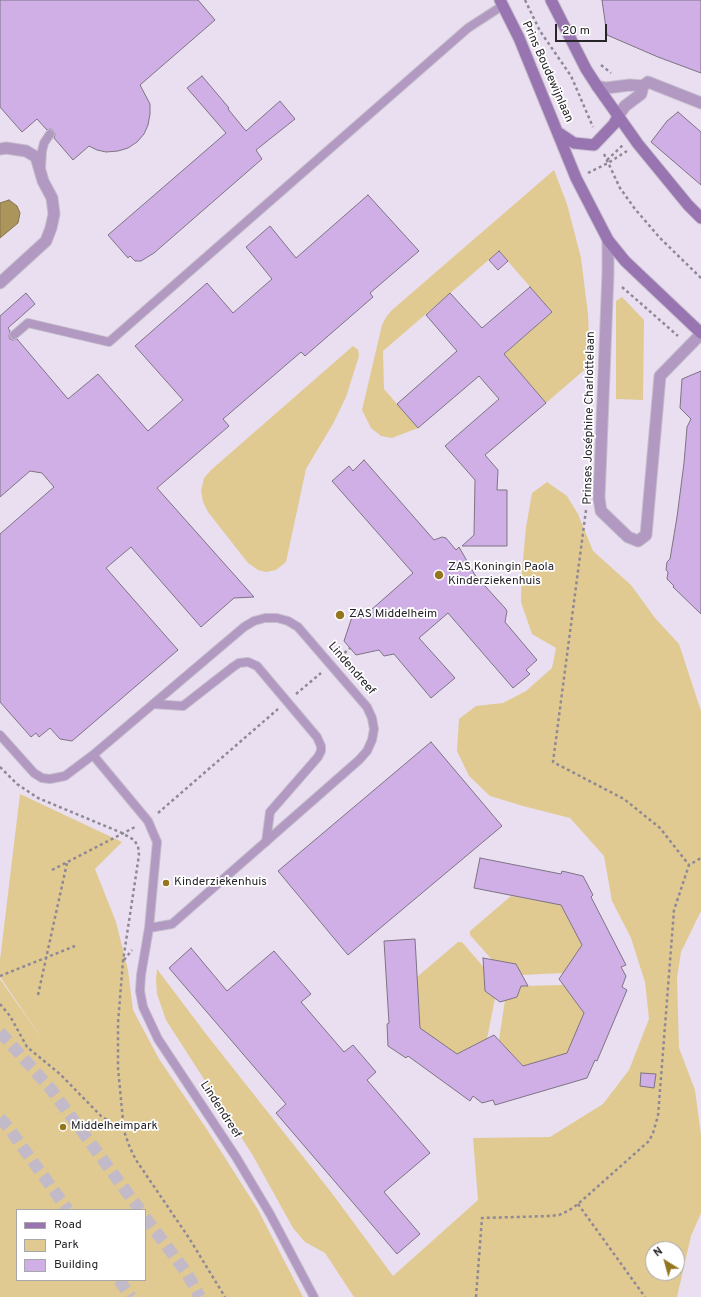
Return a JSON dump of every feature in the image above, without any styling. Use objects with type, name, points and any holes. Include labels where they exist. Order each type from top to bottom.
[{"type":"main road","points":[[551,0],[578,54],[597,86],[638,144],[688,205],[701,218]]},
{"type":"main road","name":"Prins Boudewijnlaan","points":[[501,3],[519,38],[559,133],[576,178],[608,240],[625,261],[701,334]]},
{"type":"main road","points":[[598,141],[614,124],[618,116]]},
{"type":"main road","name":"Prins Boudewijnlaan","points":[[559,133],[574,143],[594,145],[598,141]]},
{"type":"street","points":[[618,116],[625,106],[641,94],[643,86],[648,82],[701,103]]},
{"type":"street","points":[[597,86],[606,88],[630,85],[643,86]]},
{"type":"street","points":[[0,149],[6,148],[26,151],[36,157],[43,181],[52,198],[54,214],[46,241],[0,283]]},
{"type":"street","name":"Prinses Joséphine Charlottelaan","points":[[608,240],[608,274],[598,498],[601,511],[628,537],[638,541],[646,535],[660,376],[701,334]]},
{"type":"lane","points":[[14,335],[28,323],[110,342],[468,28],[501,3]]},
{"type":"lane","points":[[40,170],[42,150],[44,143],[50,134]]},
{"type":"lane","name":"Lindendreef","points":[[0,735],[34,773],[42,778],[50,780],[65,776],[93,755],[244,627],[254,621],[265,618],[277,618],[288,621],[298,627],[367,707],[372,718],[374,729],[372,740],[367,751],[360,760],[172,924],[149,928]]},
{"type":"lane","points":[[153,704],[183,706],[233,667],[243,662],[248,662],[257,666],[320,741],[321,751],[318,757],[270,812],[266,842]]},
{"type":"lane","name":"Lindendreef","points":[[93,755],[148,821],[157,842],[149,928],[141,975],[140,991],[143,1007],[150,1025],[236,1157],[314,1297]]},
{"type":"path","points":[[525,0],[540,31],[571,76],[598,141],[620,188],[635,209],[660,238],[701,278]]},
{"type":"path","points":[[576,178],[608,163],[638,144]]},
{"type":"path","points":[[608,274],[689,346]]},
{"type":"path","points":[[598,498],[586,510],[553,762],[624,799],[660,828],[689,865]]},
{"type":"path","points":[[52,870],[148,821],[350,648]]},
{"type":"path","points":[[0,767],[17,784],[38,798],[122,833],[134,840],[138,846],[139,855],[123,961],[118,1022],[118,1068],[124,1131],[136,1160],[189,1238],[225,1297]]},
{"type":"path","points":[[476,1297],[482,1218],[558,1215],[578,1204],[649,1141],[656,1126],[674,910],[689,865],[701,858]]},
{"type":"path","points":[[38,995],[67,862]]},
{"type":"path","points":[[0,976],[75,946]]},
{"type":"path","points":[[0,1004],[10,1016],[27,1047],[60,1074],[101,1116],[124,1131]]},
{"type":"path","points":[[578,1204],[645,1297]]},
{"type":"green space","points":[[554,170],[567,204],[581,258],[588,314],[590,365],[546,403],[504,354],[552,312],[499,251],[383,351],[384,389],[418,428],[392,438],[381,436],[371,428],[362,410],[382,325],[386,317],[392,310]]},
{"type":"green space","points":[[622,297],[644,320],[643,400],[616,399],[616,301]]},
{"type":"green space","points":[[353,346],[358,350],[359,356],[346,397],[334,422],[306,469],[286,562],[276,570],[266,572],[258,570],[248,563],[208,512],[203,502],[201,491],[204,478],[211,470]]},
{"type":"green space","points":[[547,482],[567,496],[578,514],[593,551],[631,585],[655,618],[679,644],[701,711],[701,911],[681,952],[677,978],[679,1048],[695,1090],[701,1135],[701,1213],[691,1236],[685,1262],[685,1241],[645,1241],[645,1281],[681,1281],[677,1297],[354,1297],[325,1253],[305,1242],[293,1228],[252,1154],[166,1020],[157,994],[157,969],[206,1034],[331,1192],[393,1276],[478,1200],[473,1138],[550,1137],[603,1104],[629,1070],[649,1019],[645,982],[631,938],[612,901],[604,856],[570,818],[490,796],[469,776],[457,751],[459,719],[476,706],[503,703],[526,691],[552,668],[556,648],[532,634],[521,602],[526,527],[532,493]]},
{"type":"green space","points":[[20,794],[122,842],[95,869],[116,922],[128,970],[133,1010],[159,1059],[206,1128],[257,1208],[303,1297],[0,1297],[0,979],[45,1043],[0,977],[0,960]]},
{"type":"green space","points":[[511,896],[562,904],[582,945],[563,973],[522,975],[516,964],[495,963],[470,935],[470,931]]},
{"type":"green space","points":[[458,942],[462,942],[486,970],[484,973],[485,991],[495,998],[487,1039],[457,1054],[419,1029],[420,1022],[417,977]]},
{"type":"green space","points":[[563,985],[584,1013],[567,1055],[561,1055],[523,1066],[499,1040],[505,1000],[517,997],[521,986]]},
{"type":"shaded area","points":[[9,200],[17,206],[20,213],[18,223],[0,238],[0,203]]},
{"type":"building","points":[[0,0],[198,0],[215,20],[140,85],[150,104],[150,114],[148,125],[144,134],[137,142],[128,148],[106,152],[89,146],[73,160],[54,138],[55,134],[53,130],[47,130],[37,119],[22,132],[0,107]]},
{"type":"building","points":[[602,0],[701,0],[701,73],[658,57],[607,35]]},
{"type":"building","points":[[202,76],[246,131],[280,101],[295,119],[256,150],[262,159],[154,253],[141,261],[135,261],[130,256],[128,258],[108,235],[226,133],[187,88]]},
{"type":"building","points":[[678,112],[701,132],[701,185],[651,142],[667,121]]},
{"type":"building","points":[[368,195],[419,251],[370,293],[373,297],[305,356],[301,352],[223,419],[229,426],[157,488],[254,597],[234,598],[201,627],[131,547],[106,568],[178,650],[72,741],[60,739],[50,728],[39,737],[36,733],[31,737],[0,702],[0,534],[54,487],[42,473],[30,471],[0,497],[0,316],[26,293],[35,304],[8,328],[10,331],[10,339],[17,339],[68,399],[98,374],[148,431],[183,400],[135,346],[207,283],[233,313],[272,279],[246,247],[270,226],[296,258]]},
{"type":"building","points":[[499,251],[508,261],[498,270],[489,260]]},
{"type":"building","points":[[530,287],[552,312],[504,354],[546,403],[485,455],[498,470],[497,490],[507,490],[507,546],[462,546],[474,535],[475,480],[445,446],[499,399],[479,376],[418,428],[397,404],[457,351],[426,315],[450,293],[482,328]]},
{"type":"building","points":[[701,371],[701,614],[673,587],[674,586],[667,579],[668,572],[666,570],[667,562],[670,559],[677,517],[687,427],[691,419],[680,408],[682,379]]},
{"type":"building","points":[[364,460],[434,540],[442,537],[446,538],[456,550],[459,547],[475,575],[507,611],[505,622],[537,660],[526,670],[530,674],[513,688],[448,613],[419,638],[455,678],[431,698],[394,654],[384,656],[379,650],[356,655],[344,641],[355,608],[363,617],[413,573],[332,481],[349,466],[353,471]]},
{"type":"building","points":[[431,742],[502,826],[348,955],[278,871]]},
{"type":"building","points":[[480,858],[561,874],[562,871],[583,876],[593,895],[591,897],[626,965],[621,967],[626,976],[622,987],[627,990],[597,1061],[595,1060],[587,1078],[495,1105],[493,1100],[482,1103],[473,1096],[470,1101],[408,1056],[406,1058],[388,1046],[387,1024],[389,1023],[384,941],[415,939],[420,1028],[457,1054],[494,1035],[523,1066],[567,1053],[584,1013],[559,979],[582,945],[561,905],[474,888]]},
{"type":"building","points":[[191,948],[227,991],[274,951],[311,994],[301,1002],[344,1052],[353,1045],[376,1072],[367,1080],[430,1153],[384,1192],[420,1234],[397,1254],[276,1113],[286,1104],[169,968]]},
{"type":"building","points":[[483,958],[516,964],[528,986],[521,986],[517,997],[500,1002],[485,991]]},
{"type":"building","points":[[641,1073],[656,1074],[654,1088],[640,1086]]},
{"type":"tunnel","points":[[0,1032],[50,1088],[139,1209]]},
{"type":"tunnel","points":[[0,1118],[67,1209]]},
{"type":"tunnel","points":[[146,1218],[186,1272],[200,1297]]},
{"type":"tunnel","points":[[120,1281],[131,1297]]},
{"type":"place","name":"ZAS Koningin Paola Kinderziekenhuis","points":[[439,575]]},
{"type":"place","name":"ZAS Middelheim","points":[[340,615]]},
{"type":"place","name":"Kinderziekenhuis","points":[[166,883]]},
{"type":"place","name":"Middelheimpark","points":[[63,1127]]}]
